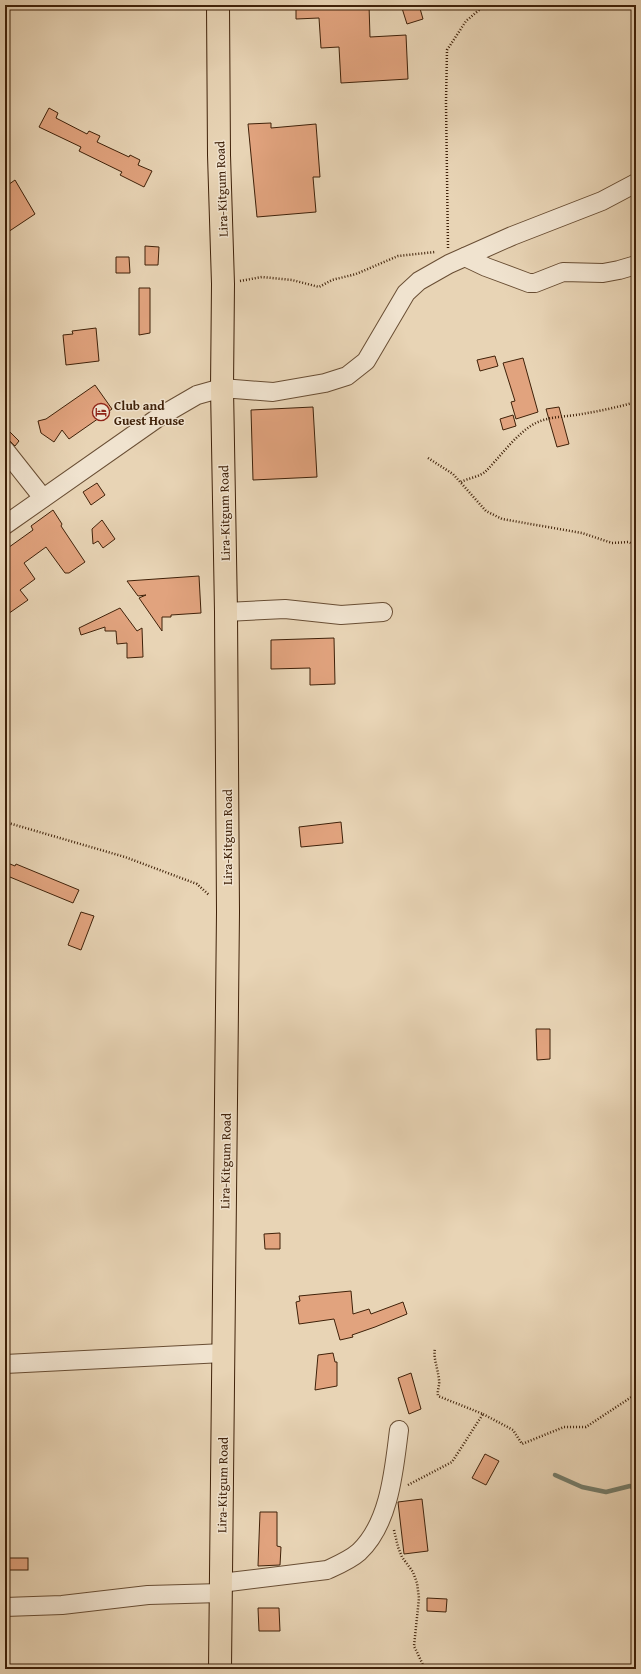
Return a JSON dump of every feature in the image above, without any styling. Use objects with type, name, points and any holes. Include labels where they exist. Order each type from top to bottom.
[{"type":"main road","name":"Lira-Kitgum Road","points":[[218,5],[220,155],[224,284],[222,388],[226,612],[228,912],[220,1669]]},
{"type":"street","points":[[5,525],[159,416],[198,395],[222,388],[273,392],[325,383],[347,376],[366,361],[406,293],[419,281],[454,258],[602,201],[636,183]]},
{"type":"street","points":[[454,258],[486,267],[528,283],[534,283],[563,272],[602,273],[636,265]]},
{"type":"street","points":[[5,450],[43,498]]},
{"type":"street","points":[[226,612],[285,609],[341,615],[383,612]]},
{"type":"street","points":[[5,1364],[223,1353]]},
{"type":"street","points":[[5,1607],[62,1605],[221,1588],[327,1570],[341,1564],[359,1551],[378,1526],[388,1497],[399,1430]]},
{"type":"path","points":[[224,284],[262,277],[292,280],[319,287],[332,280],[356,274],[398,256],[454,258],[446,103],[448,50],[466,21],[485,5]]},
{"type":"path","points":[[461,482],[484,473],[505,449],[533,424],[547,419],[619,407],[636,402]]},
{"type":"path","points":[[428,458],[453,474],[486,511],[502,519],[582,533],[612,543],[629,542],[636,546]]},
{"type":"path","points":[[5,822],[125,857],[197,884],[228,912]]},
{"type":"path","points":[[435,1348],[433,1356],[439,1382],[437,1389],[438,1396],[483,1414],[513,1430],[522,1444],[564,1427],[586,1427],[636,1394]]},
{"type":"path","points":[[388,1497],[416,1479],[428,1476],[452,1462],[483,1414]]},
{"type":"path","points":[[393,1525],[402,1557],[413,1572],[417,1583],[419,1598],[414,1646],[425,1669]]},
{"type":"building","points":[[296,5],[369,5],[370,37],[406,35],[408,79],[341,83],[339,47],[321,48],[319,18],[296,19]]},
{"type":"building","points":[[401,5],[419,5],[423,19],[407,24]]},
{"type":"building","points":[[49,108],[58,113],[56,118],[87,134],[89,131],[100,136],[97,142],[129,157],[130,155],[140,160],[138,165],[152,171],[144,187],[120,175],[122,172],[79,151],[81,147],[39,127]]},
{"type":"building","points":[[271,123],[271,128],[316,124],[320,177],[313,177],[316,212],[257,217],[248,124]]},
{"type":"building","points":[[15,180],[35,214],[5,234],[5,187]]},
{"type":"building","points":[[145,246],[159,247],[158,265],[145,265]]},
{"type":"building","points":[[116,257],[129,257],[130,273],[116,273]]},
{"type":"building","points":[[139,288],[150,288],[150,333],[139,335]]},
{"type":"building","points":[[96,328],[99,361],[66,365],[63,335],[73,334],[72,331]]},
{"type":"building","points":[[495,356],[498,366],[480,371],[477,360]]},
{"type":"building","points":[[523,358],[538,412],[516,419],[511,402],[515,401],[503,363]]},
{"type":"building","points":[[95,385],[112,409],[69,439],[62,430],[54,442],[41,433],[38,421],[46,419]]},
{"type":"building","points":[[313,407],[317,477],[253,480],[251,410]]},
{"type":"building","points":[[559,407],[569,444],[557,447],[546,409]]},
{"type":"building","points":[[513,415],[516,426],[503,430],[500,419]]},
{"type":"building","points":[[5,427],[19,441],[15,446],[9,440],[5,440]]},
{"type":"building","points":[[97,483],[105,495],[91,505],[83,492]]},
{"type":"building","points":[[53,510],[62,524],[61,526],[85,562],[69,573],[65,573],[46,547],[24,563],[35,579],[20,590],[28,600],[5,616],[5,550],[33,530],[31,526]]},
{"type":"building","points":[[102,520],[115,539],[103,548],[98,541],[93,544],[92,529]]},
{"type":"building","points":[[199,576],[201,613],[162,617],[162,631],[139,598],[146,595],[138,596],[127,581]]},
{"type":"building","points":[[120,608],[137,631],[142,628],[143,657],[127,658],[127,643],[117,644],[116,631],[105,631],[105,627],[81,635],[79,628]]},
{"type":"building","points":[[334,638],[335,684],[310,685],[310,668],[271,669],[271,640]]},
{"type":"building","points":[[341,822],[343,843],[301,847],[299,827]]},
{"type":"building","points":[[5,862],[15,866],[16,864],[79,890],[73,903],[5,875]]},
{"type":"building","points":[[81,912],[94,916],[81,950],[68,945]]},
{"type":"building","points":[[536,1029],[550,1029],[550,1059],[537,1060]]},
{"type":"building","points":[[280,1233],[280,1249],[265,1249],[264,1234]]},
{"type":"building","points":[[351,1291],[353,1314],[369,1309],[371,1314],[403,1302],[407,1314],[352,1335],[353,1337],[340,1340],[334,1319],[299,1324],[296,1302],[300,1301],[299,1296]]},
{"type":"building","points":[[333,1353],[335,1362],[337,1362],[337,1386],[315,1390],[318,1355]]},
{"type":"building","points":[[411,1373],[421,1409],[409,1414],[398,1378]]},
{"type":"building","points":[[485,1454],[499,1461],[486,1485],[472,1478]]},
{"type":"building","points":[[422,1499],[428,1551],[404,1554],[398,1502]]},
{"type":"building","points":[[260,1512],[277,1512],[277,1546],[281,1547],[280,1565],[258,1566]]},
{"type":"building","points":[[5,1558],[28,1558],[28,1570],[5,1570]]},
{"type":"building","points":[[427,1598],[447,1599],[446,1612],[427,1611]]},
{"type":"building","points":[[258,1608],[279,1608],[280,1631],[259,1631]]},
{"type":"waterway","points":[[555,1475],[582,1487],[606,1492],[630,1486],[636,1489]]},
{"type":"place","name":"Club and Guest House","points":[[101,412]]}]
